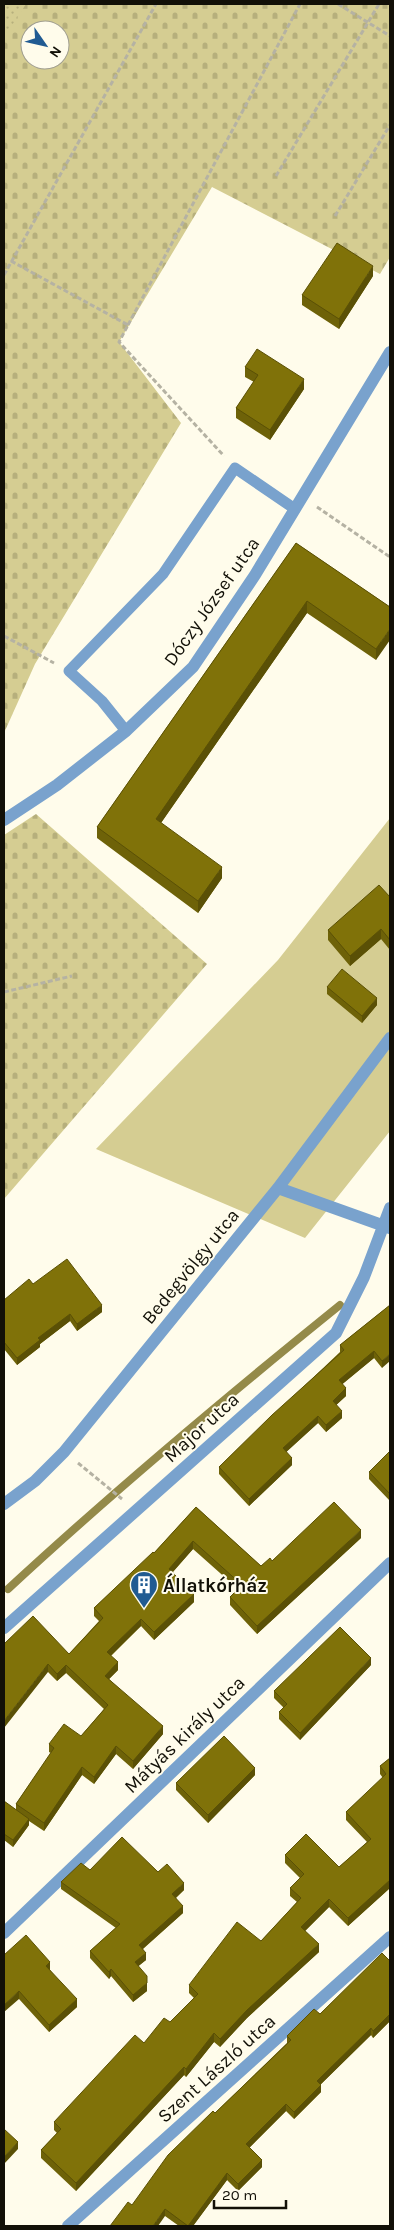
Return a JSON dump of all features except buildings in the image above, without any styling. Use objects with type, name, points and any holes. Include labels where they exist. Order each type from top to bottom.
[{"type":"street","name":"Dóczy József utca","points":[[4,820],[57,785],[126,731],[193,666],[256,575],[390,352]]},
{"type":"street","name":"Bedegvölgy utca","points":[[4,1504],[35,1481],[64,1452],[278,1188],[390,1038]]},
{"type":"street","points":[[278,1188],[386,1226]]},
{"type":"street","name":"Major utca","points":[[4,1628],[336,1333],[364,1277],[386,1226],[390,1208]]},
{"type":"street","name":"Mátyás király utca","points":[[4,1933],[390,1563]]},
{"type":"street","name":"Szent László utca","points":[[68,2226],[390,1938]]},
{"type":"lane","points":[[126,731],[102,701],[69,671],[163,574],[235,468],[295,509]]},
{"type":"path","points":[[4,275],[156,4]]},
{"type":"path","points":[[235,468],[119,342],[300,4]]},
{"type":"path","points":[[338,4],[390,36]]},
{"type":"path","points":[[276,176],[379,4]]},
{"type":"path","points":[[335,216],[390,125]]},
{"type":"path","points":[[12,261],[128,325]]},
{"type":"path","points":[[302,497],[390,557]]},
{"type":"path","points":[[4,636],[69,671]]},
{"type":"path","points":[[4,992],[72,976]]},
{"type":"path","points":[[64,1452],[118,1495]]},
{"type":"green space","points":[[4,4],[26,4],[4,38]]},
{"type":"green space","points":[[25,4],[390,4],[390,257],[380,274],[212,187],[119,342],[181,423],[35,664],[4,733],[4,36]]},
{"type":"green space","points":[[36,814],[207,964],[4,1199],[4,835]]},
{"type":"green space","points":[[390,818],[390,1131],[305,1238],[96,1149],[278,960]]},
{"type":"waterway","points":[[8,1589],[171,1444],[340,1305]]},
{"type":"place","name":"Állatkórház","points":[[144,1609]]}]
